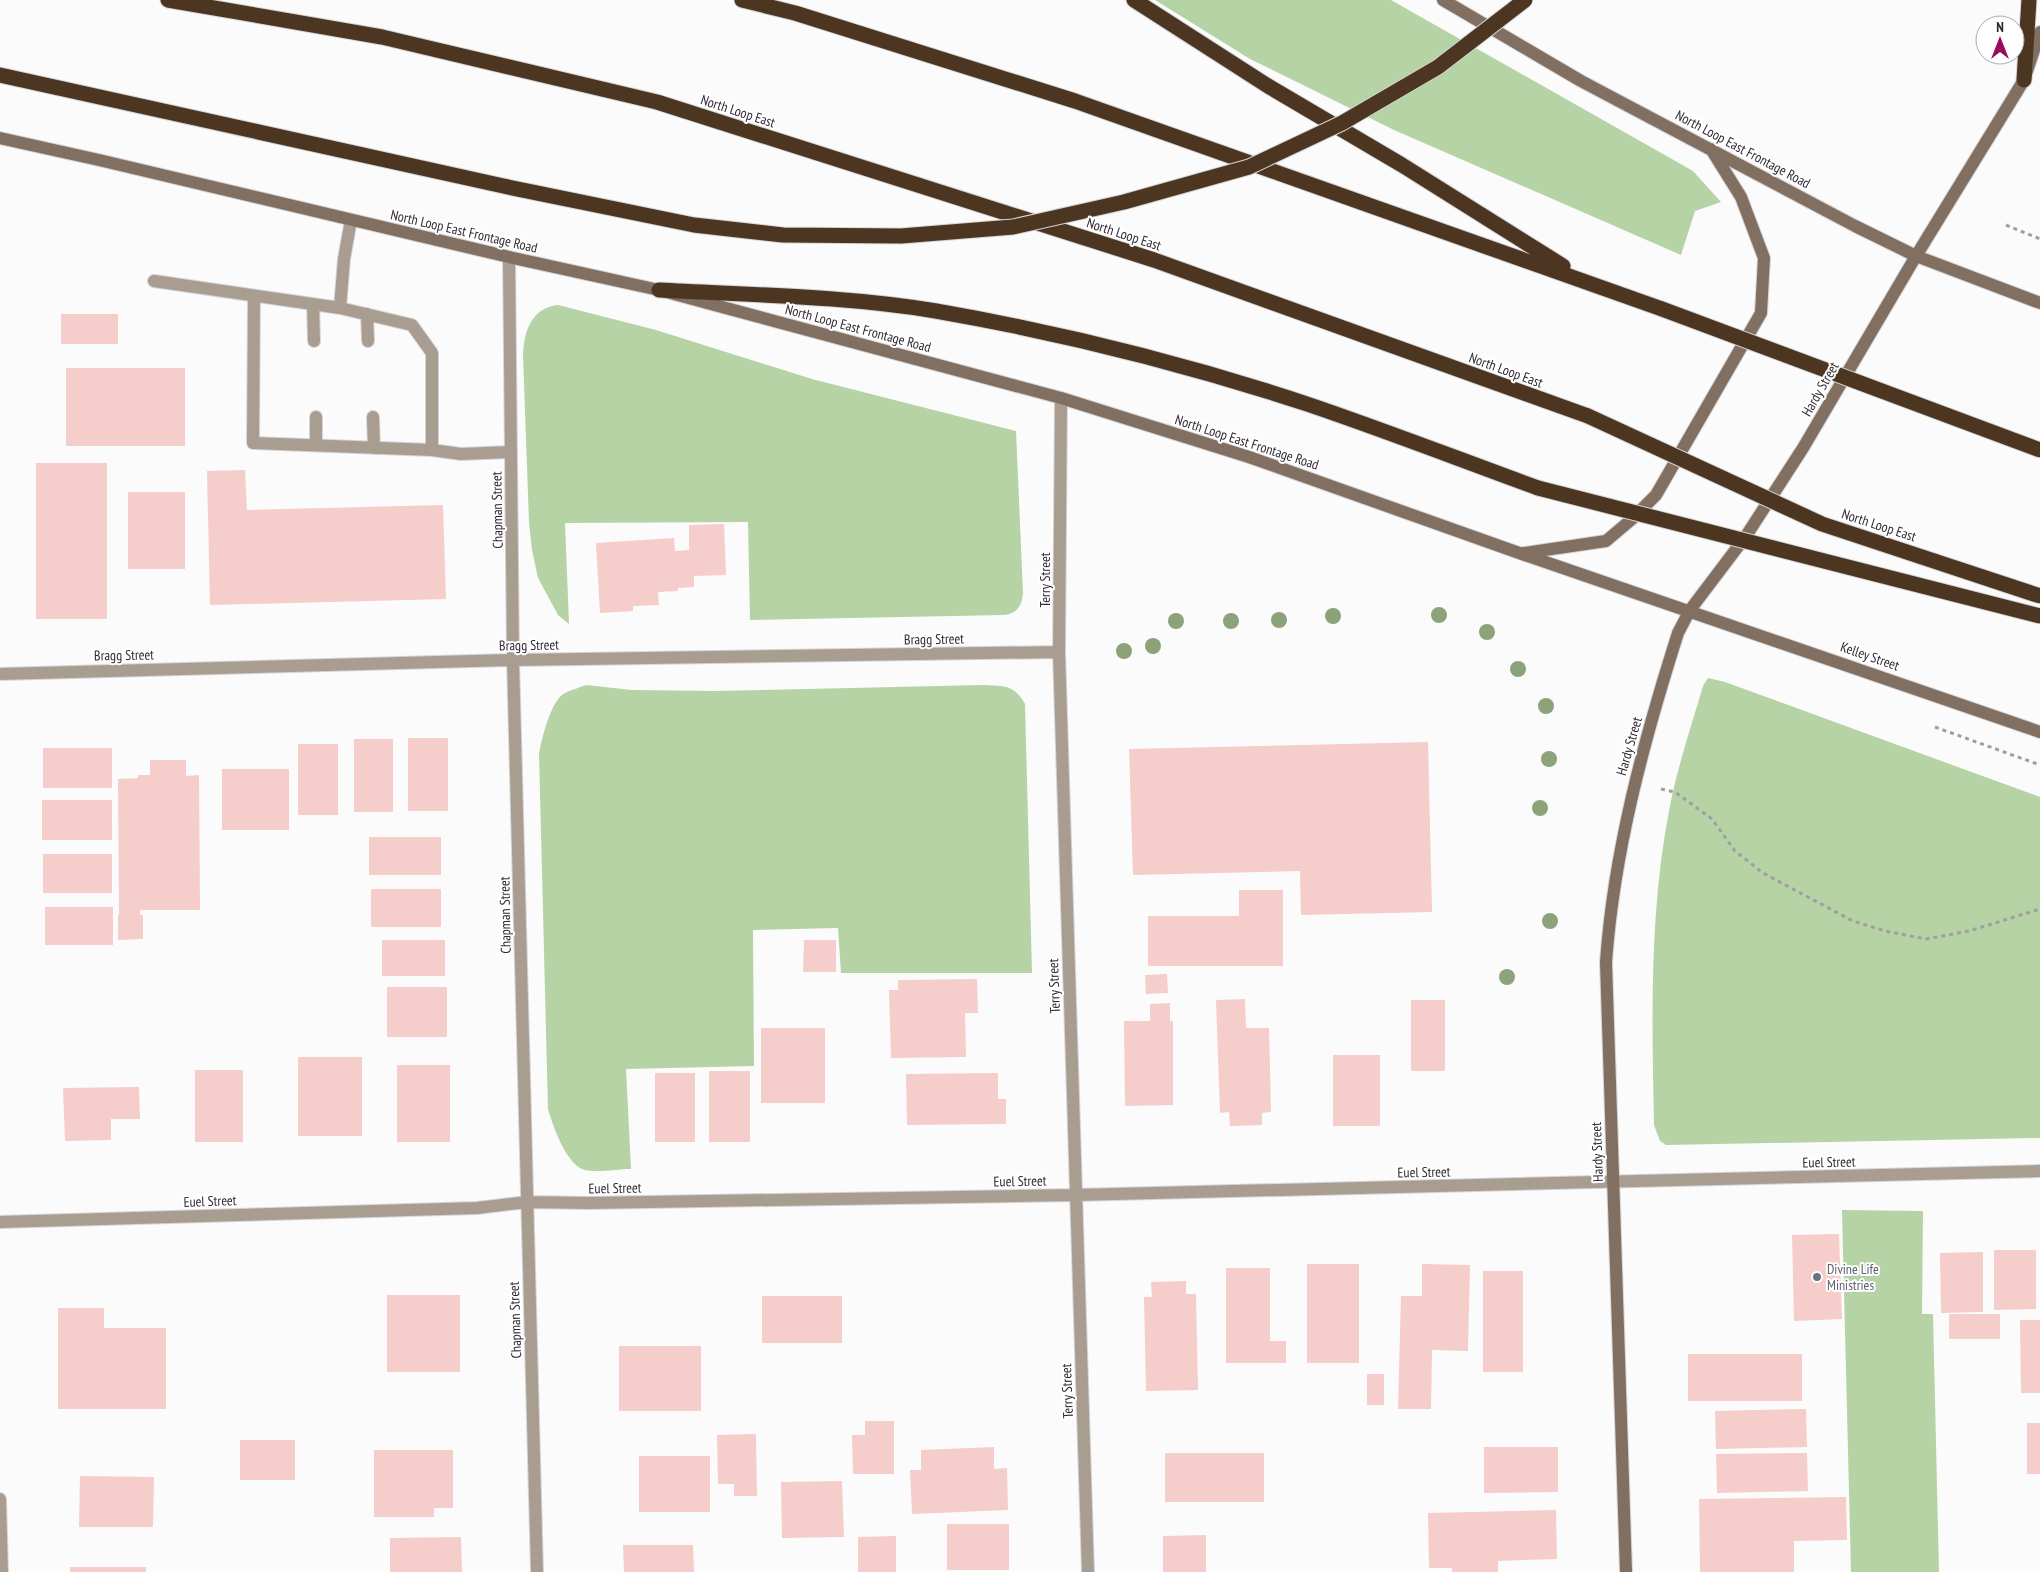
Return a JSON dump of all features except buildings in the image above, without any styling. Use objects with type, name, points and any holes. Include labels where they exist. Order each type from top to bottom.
[{"type":"highway","name":"North Loop East","points":[[168,0],[382,37],[656,102],[1154,260],[1588,416],[1822,524],[2040,596]]},
{"type":"highway","points":[[742,0],[795,13],[1075,101],[1588,281],[2040,450]]},
{"type":"highway","points":[[1134,0],[1268,86],[1402,165],[1588,281]]},
{"type":"highway","points":[[0,75],[508,187],[694,225],[783,235],[901,236],[1013,227],[1124,202],[1248,167],[1342,123],[1438,68],[1525,0]]},
{"type":"highway","points":[[2024,80],[2029,0]]},
{"type":"highway","points":[[659,290],[857,302],[934,311],[1103,346],[1194,369],[1307,404],[1538,488],[2040,616]]},
{"type":"main road","name":"North Loop East Frontage Road","points":[[1443,0],[1581,81],[1916,256],[2040,303]]},
{"type":"main road","name":"Hardy Street","points":[[1626,1572],[1606,962],[1610,916],[1634,784],[1678,633],[1690,610],[1746,536],[1803,448],[1916,256],[2024,80],[2040,32]]},
{"type":"main road","name":"North Loop East Frontage Road","points":[[0,138],[509,257],[659,290],[1061,398],[1248,457],[1522,554],[1690,610]]},
{"type":"main road","points":[[1522,554],[1606,541],[1656,495],[1761,313],[1764,258],[1741,197],[1711,149]]},
{"type":"main road","name":"Kelley Street","points":[[1690,610],[2040,732]]},
{"type":"street","points":[[340,308],[344,259],[351,220]]},
{"type":"street","name":"Chapman Street","points":[[509,257],[513,660],[537,1572]]},
{"type":"street","points":[[154,281],[340,308],[412,324],[432,352],[432,450]]},
{"type":"street","points":[[254,296],[253,444],[432,450],[461,454],[511,452]]},
{"type":"street","points":[[312,304],[314,341]]},
{"type":"street","points":[[367,314],[368,341]]},
{"type":"street","name":"Terry Street","points":[[1061,398],[1059,652],[1088,1572]]},
{"type":"street","points":[[316,417],[316,445]]},
{"type":"street","points":[[373,417],[374,448]]},
{"type":"street","name":"Bragg Street","points":[[0,674],[513,660],[1059,652]]},
{"type":"street","name":"Euel Street","points":[[0,1222],[477,1208],[527,1202],[589,1203],[1075,1196],[2040,1172]]},
{"type":"street","points":[[0,1499],[2,1572]]},
{"type":"path","points":[[2006,225],[2040,239]]},
{"type":"path","points":[[1634,784],[1675,792],[1712,819],[1735,851],[1763,873],[1853,921],[1885,931],[1926,939],[1969,932],[2040,909]]},
{"type":"green space","points":[[1155,0],[1391,0],[1693,171],[1721,202],[1695,211],[1681,255],[1394,130],[1250,59]]},
{"type":"green space","points":[[558,305],[656,330],[812,379],[1016,431],[1023,593],[1020,605],[1012,613],[1004,615],[750,620],[748,522],[565,523],[569,624],[558,615],[538,578],[532,550],[529,522],[523,355],[527,330],[535,316],[549,307]]},
{"type":"green space","points":[[1708,678],[1725,682],[2040,797],[2040,1138],[1666,1145],[1660,1141],[1654,1125],[1653,1046],[1653,968],[1658,889],[1669,811],[1676,779],[1703,686]]},
{"type":"green space","points":[[586,685],[632,690],[715,691],[983,685],[1002,686],[1012,689],[1021,697],[1025,704],[1032,973],[841,973],[838,928],[753,930],[754,1066],[626,1069],[631,1169],[595,1171],[578,1167],[561,1144],[548,1109],[539,754],[547,722],[558,699],[563,694]]},
{"type":"green space","points":[[1842,1210],[1923,1211],[1922,1314],[1933,1314],[1939,1572],[1851,1572]]},
{"type":"place","name":"Divine Life Ministries","points":[[1817,1277]]}]
